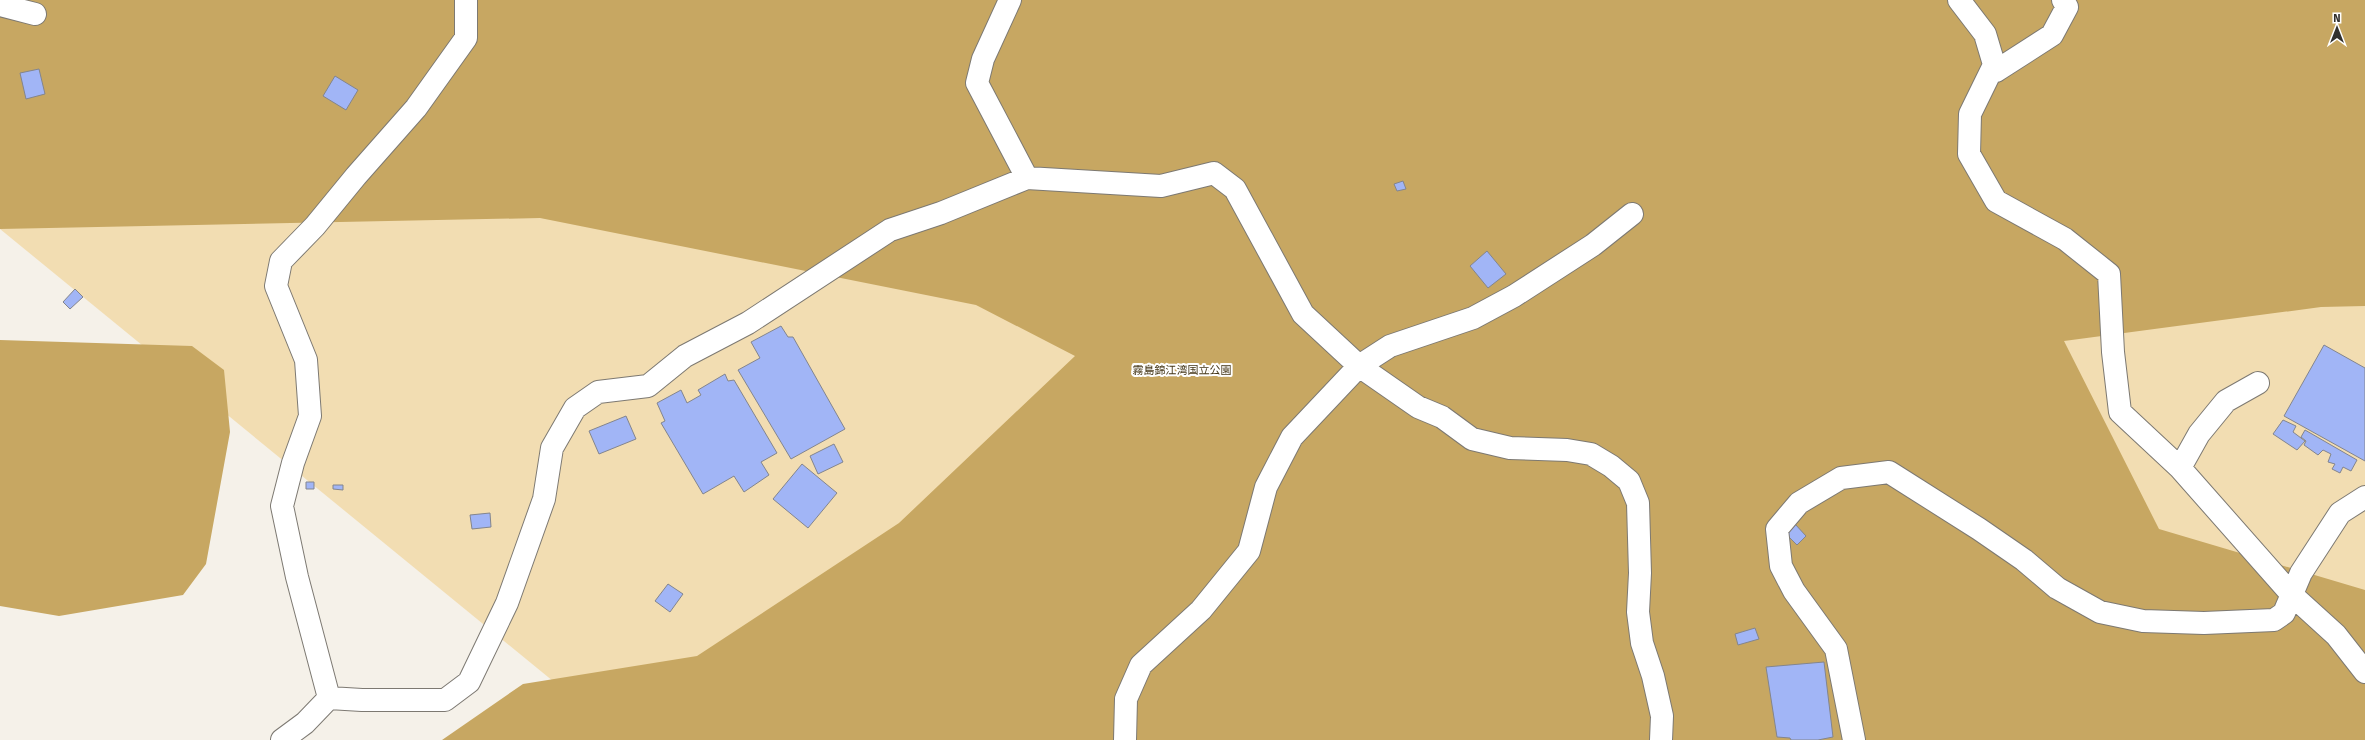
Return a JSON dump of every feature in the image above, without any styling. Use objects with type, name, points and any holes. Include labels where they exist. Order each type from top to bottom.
[{"type":"street","points":[[329,698],[298,577],[282,506],[293,463],[310,416],[306,360],[276,286],[281,261],[315,226],[356,176],[416,108],[466,38],[466,0]]},
{"type":"street","points":[[1010,0],[983,59],[977,82],[1027,178]]},
{"type":"street","points":[[1959,0],[1985,34],[1996,71]]},
{"type":"street","points":[[1996,71],[2052,35],[2067,7],[2063,0]]},
{"type":"street","points":[[0,5],[35,14]]},
{"type":"street","points":[[1996,71],[1993,67],[1970,114],[1969,154],[1996,201],[2065,239],[2109,274],[2113,352],[2120,412],[2180,468],[2294,596],[2336,635],[2365,672]]},
{"type":"street","points":[[282,740],[305,723],[329,698],[362,700],[445,700],[469,682],[507,603],[544,499],[552,448],[574,408],[598,392],[648,386],[685,356],[748,322],[890,230],[941,213],[1027,178],[1161,186],[1214,173],[1235,188],[1303,314],[1359,366],[1418,407],[1442,417],[1472,439],[1510,448],[1568,450],[1592,454],[1611,466],[1629,481],[1638,502],[1640,573],[1638,612],[1642,643],[1653,676],[1662,716],[1661,740]]},
{"type":"street","points":[[1125,740],[1126,699],[1141,665],[1201,610],[1249,551],[1266,487],[1292,437],[1359,366],[1390,346],[1473,318],[1507,299],[1593,245],[1632,214]]},
{"type":"street","points":[[2180,468],[2199,434],[2226,401],[2258,383]]},
{"type":"street","points":[[1854,740],[1836,650],[1794,591],[1781,566],[1777,529],[1799,502],[1841,478],[1889,472],[1980,529],[2024,560],[2057,588],[2100,612],[2143,621],[2204,623],[2274,620],[2284,613],[2294,596],[2301,573],[2340,513],[2365,497]]},
{"type":"green space","name":"霧島錦江湾国立公園","points":[[0,0],[2365,0],[2365,306],[2321,307],[2064,341],[2159,529],[2365,590],[2365,740],[442,740],[523,684],[697,656],[899,523],[1075,356],[976,305],[540,218],[0,229]]},
{"type":"green space","name":"霧島錦江湾国立公園","points":[[2365,0],[2365,740],[625,740],[0,229]]},
{"type":"green space","points":[[0,340],[192,346],[224,370],[230,432],[206,564],[183,595],[59,616],[0,606]]},
{"type":"building","points":[[39,69],[45,94],[26,99],[20,73]]},
{"type":"building","points":[[335,76],[358,90],[346,110],[323,96]]},
{"type":"building","points":[[1403,181],[1406,189],[1397,191],[1394,184]]},
{"type":"building","points":[[1487,251],[1506,274],[1488,288],[1470,266]]},
{"type":"building","points":[[75,289],[83,297],[70,309],[63,302]]},
{"type":"building","points":[[781,326],[788,337],[793,337],[845,429],[791,459],[738,370],[760,358],[751,342]]},
{"type":"building","points":[[2324,345],[2365,368],[2365,461],[2284,416]]},
{"type":"building","points":[[725,374],[728,381],[734,380],[777,453],[761,462],[769,475],[744,492],[734,476],[703,494],[661,423],[665,421],[657,403],[681,390],[687,403],[701,395],[698,390]]},
{"type":"building","points":[[626,416],[636,439],[599,454],[589,431]]},
{"type":"building","points":[[2283,420],[2296,426],[2293,432],[2305,441],[2297,450],[2273,434]]},
{"type":"building","points":[[2305,430],[2357,460],[2351,471],[2343,467],[2340,473],[2332,469],[2335,464],[2328,462],[2331,454],[2323,450],[2318,455],[2304,445],[2306,441],[2301,437]]},
{"type":"building","points":[[834,444],[843,462],[818,474],[810,456]]},
{"type":"building","points":[[802,464],[837,493],[808,528],[773,499]]},
{"type":"building","points":[[306,482],[314,482],[314,489],[306,489]]},
{"type":"building","points":[[333,485],[343,485],[343,490],[333,489]]},
{"type":"building","points":[[490,513],[491,527],[472,529],[470,515]]},
{"type":"building","points":[[1795,524],[1806,536],[1797,545],[1785,533]]},
{"type":"building","points":[[668,584],[683,594],[670,612],[655,601]]},
{"type":"building","points":[[1755,628],[1759,639],[1738,645],[1735,634]]},
{"type":"building","points":[[1824,662],[1833,737],[1818,740],[1791,740],[1790,738],[1777,737],[1766,667]]}]
